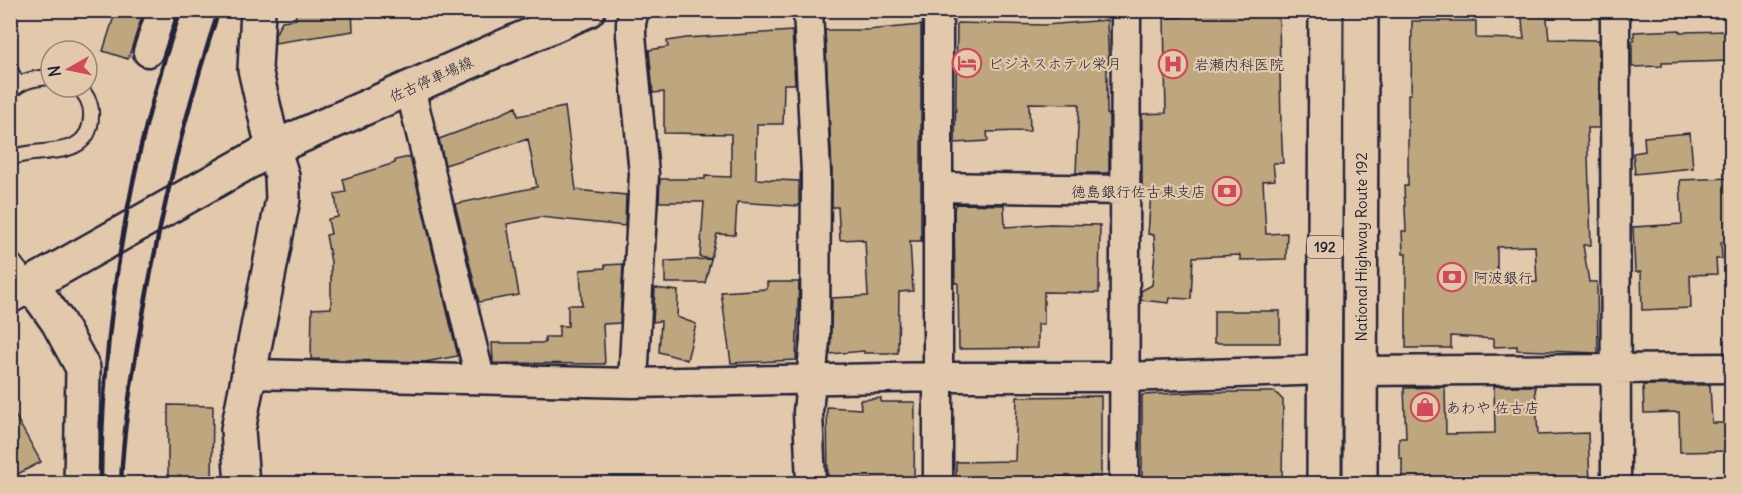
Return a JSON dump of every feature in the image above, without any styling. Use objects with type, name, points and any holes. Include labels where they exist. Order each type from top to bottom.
[{"type":"main road","points":[[242,483],[238,430],[283,199],[282,176],[273,148],[255,69],[258,10]]},
{"type":"main road","name":"佐古停車場線","points":[[21,290],[273,148],[588,10]]},
{"type":"main road","name":"192","points":[[1324,483],[1326,10]]},
{"type":"main road","name":"National Highway Route 192","points":[[1360,483],[1362,10]]},
{"type":"main road","points":[[21,290],[58,322],[83,368],[81,483]]},
{"type":"street","points":[[148,52],[162,10]]},
{"type":"street","points":[[633,382],[644,174],[631,35],[634,10]]},
{"type":"street","points":[[808,10],[816,173],[815,340],[808,412],[811,483]]},
{"type":"street","points":[[938,10],[938,483]]},
{"type":"street","points":[[1124,483],[1126,10]]},
{"type":"street","points":[[1616,10],[1616,483]]},
{"type":"street","points":[[410,88],[480,378]]},
{"type":"street","points":[[938,186],[1125,190]]},
{"type":"street","points":[[1360,371],[1731,368]]},
{"type":"street","points":[[250,374],[633,382],[939,377],[1125,377],[1324,370]]},
{"type":"lane","points":[[10,70],[14,89],[32,79],[39,78]]},
{"type":"lane","points":[[10,158],[67,149],[81,140],[88,131],[92,113],[87,99]]},
{"type":"lane","points":[[10,257],[21,290]]},
{"type":"building","points":[[116,10],[144,10],[128,59],[103,51]]},
{"type":"building","points":[[295,10],[352,10],[353,31],[275,43],[275,35],[282,21],[296,19]]},
{"type":"building","points":[[1521,10],[1546,10],[1549,39],[1599,40],[1599,128],[1587,128],[1591,245],[1583,245],[1589,282],[1597,282],[1598,353],[1517,350],[1517,346],[1494,347],[1494,339],[1451,336],[1451,348],[1406,348],[1406,254],[1403,254],[1402,231],[1406,231],[1404,186],[1408,186],[1408,94],[1411,94],[1412,21],[1476,21],[1476,38],[1524,39]],"holes":[[[1535,246],[1537,282],[1497,284],[1497,247]]]},
{"type":"building","points":[[1182,11],[1268,11],[1279,20],[1283,163],[1273,163],[1275,180],[1263,181],[1266,234],[1287,233],[1286,259],[1240,260],[1240,255],[1193,257],[1191,299],[1170,298],[1169,303],[1141,300],[1141,291],[1152,285],[1155,252],[1154,235],[1148,234],[1151,192],[1142,193],[1142,114],[1166,113],[1164,18],[1182,17]]},
{"type":"building","points":[[1107,20],[1109,173],[1076,173],[1079,104],[1029,103],[1030,131],[987,132],[988,141],[955,143],[957,23],[1045,25]]},
{"type":"building","points":[[921,25],[921,241],[910,241],[913,291],[899,292],[898,353],[864,353],[864,351],[830,354],[832,298],[868,296],[865,241],[862,239],[840,240],[838,207],[832,207],[825,30],[867,30]]},
{"type":"building","points":[[1680,30],[1680,32],[1731,31],[1731,61],[1662,63],[1662,66],[1632,67],[1634,32]]},
{"type":"building","points":[[792,31],[795,84],[784,84],[783,124],[757,124],[756,179],[799,181],[799,206],[737,202],[735,235],[717,234],[711,259],[700,257],[704,202],[659,202],[660,179],[731,177],[731,134],[664,133],[664,92],[653,93],[649,50],[668,47],[667,41],[686,38]]},
{"type":"building","points":[[516,107],[518,116],[565,107],[576,190],[626,195],[625,226],[540,217],[507,224],[519,295],[479,302],[455,204],[537,187],[528,139],[445,165],[439,139]]},
{"type":"building","points":[[1690,133],[1693,168],[1635,174],[1633,153],[1645,151],[1644,137]]},
{"type":"building","points":[[410,157],[458,356],[425,362],[311,359],[312,309],[331,308],[331,262],[326,235],[331,234],[328,219],[338,217],[335,194],[346,192],[343,179],[395,163],[395,160]]},
{"type":"building","points":[[1731,178],[1731,242],[1721,242],[1722,259],[1716,259],[1717,274],[1690,275],[1691,308],[1642,310],[1641,272],[1635,272],[1633,227],[1682,224],[1680,180]]},
{"type":"building","points":[[957,204],[1004,205],[1005,227],[1050,224],[1100,225],[1099,293],[1044,292],[1044,324],[1038,324],[1038,348],[959,349],[958,283],[955,283],[954,208]]},
{"type":"building","points":[[711,259],[705,283],[665,283],[665,261]]},
{"type":"building","points":[[623,264],[620,323],[603,324],[605,364],[493,363],[492,343],[545,343],[545,337],[559,337],[559,326],[568,326],[568,305],[582,305],[580,270]]},
{"type":"building","points":[[767,282],[799,282],[796,360],[731,363],[721,292],[767,289]]},
{"type":"building","points":[[655,288],[678,291],[677,317],[696,324],[687,360],[659,352],[661,321],[653,322]]},
{"type":"building","points":[[1214,311],[1280,311],[1280,343],[1214,343]]},
{"type":"building","points":[[1643,385],[1710,385],[1712,423],[1731,423],[1731,451],[1680,452],[1679,412],[1644,413]]},
{"type":"building","points":[[1494,386],[1535,386],[1538,435],[1588,433],[1590,483],[1402,483],[1399,438],[1406,438],[1404,388],[1445,387],[1446,434],[1495,433]]},
{"type":"building","points":[[1275,392],[1283,400],[1282,483],[1179,483],[1179,480],[1142,479],[1142,395]]},
{"type":"building","points":[[1101,396],[1101,477],[1023,477],[1023,483],[956,483],[956,462],[1015,461],[1017,397]]},
{"type":"building","points":[[881,398],[881,402],[915,402],[914,479],[864,479],[828,483],[827,407],[861,409],[860,400]]},
{"type":"building","points":[[168,405],[213,406],[212,483],[168,483]]},
{"type":"building","points":[[10,406],[41,462],[10,478]]},
{"type":"railway","points":[[101,484],[106,364],[121,244],[146,125],[181,10]]},
{"type":"railway","points":[[121,484],[131,384],[156,245],[184,127],[219,10]]},
{"type":"place","name":"ビジネスホテル栄月","points":[[967,63]]},
{"type":"place","name":"岩瀬内科医院","points":[[1173,64]]},
{"type":"place","name":"徳島銀行佐古東支店","points":[[1227,191]]},
{"type":"place","name":"阿波銀行","points":[[1452,277]]},
{"type":"place","name":"あわや 佐古店","points":[[1425,407]]}]
